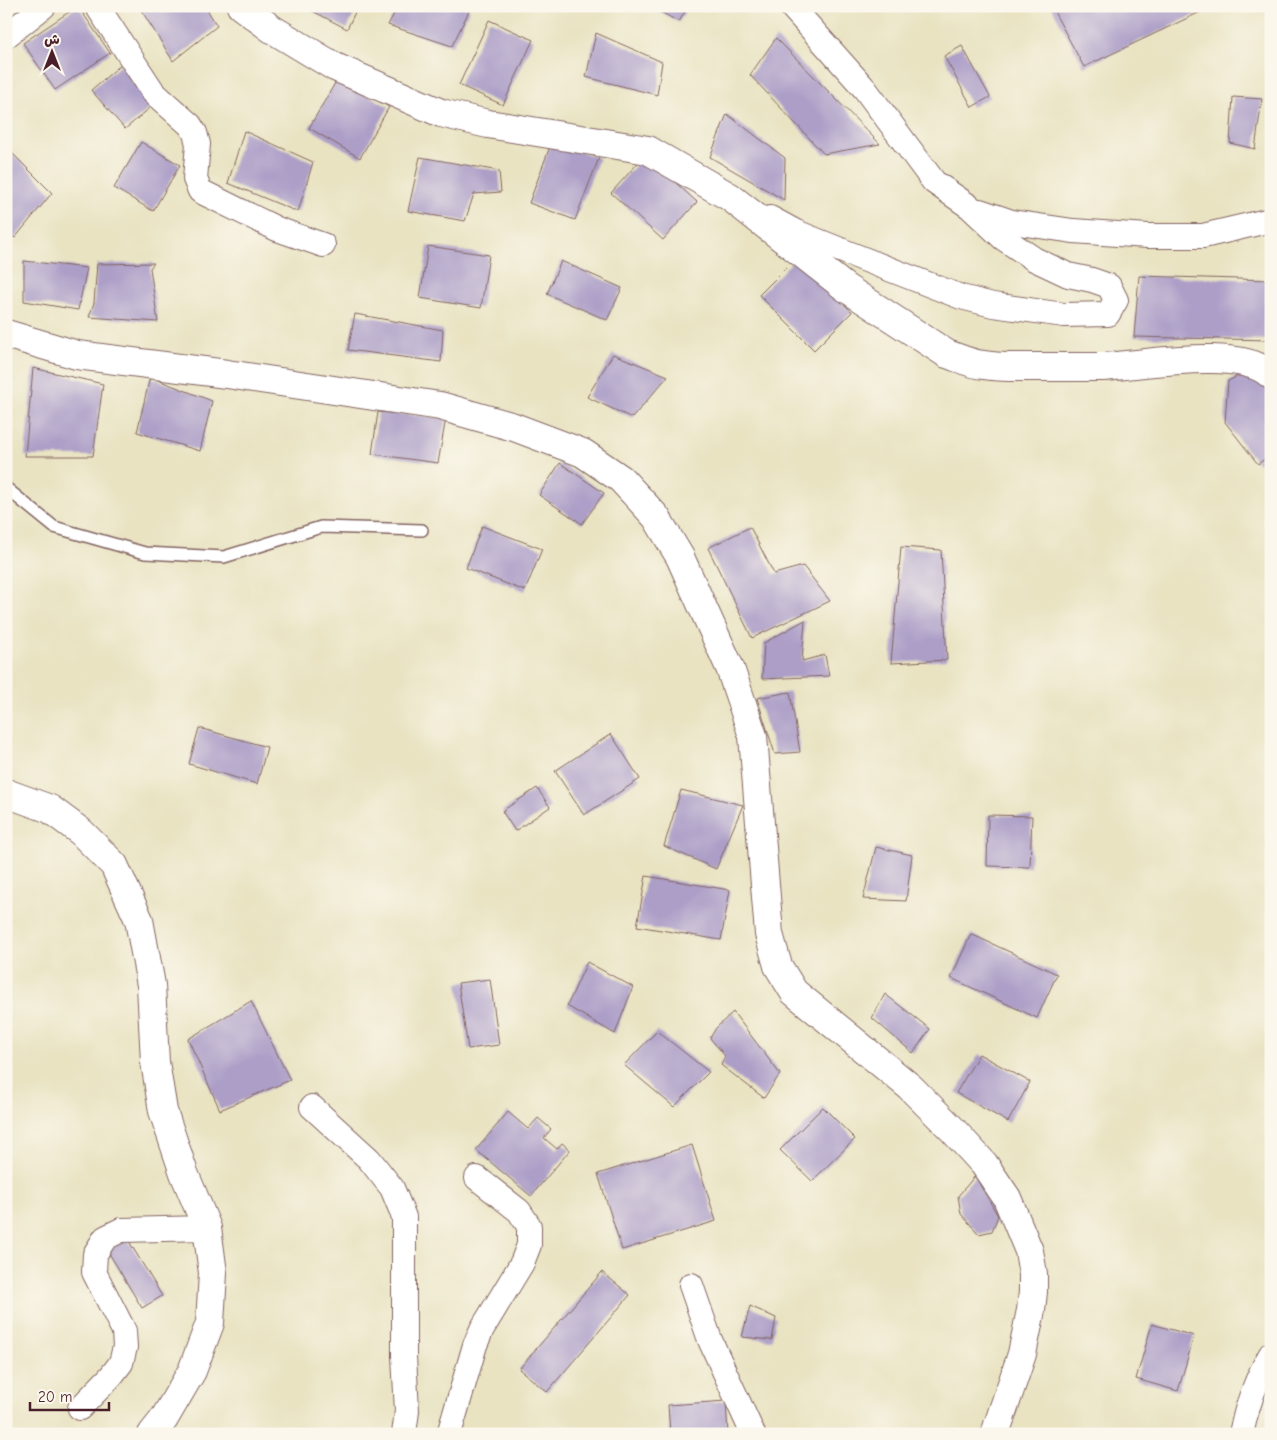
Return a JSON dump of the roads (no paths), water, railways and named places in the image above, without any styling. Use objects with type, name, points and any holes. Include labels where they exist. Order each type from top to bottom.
[{"type":"street","points":[[6,36],[44,6]]},
{"type":"street","points":[[97,6],[154,93],[190,125],[195,133],[198,144],[195,179],[200,191],[277,229],[323,245]]},
{"type":"street","points":[[241,6],[272,29],[335,67],[441,113],[488,124],[648,150],[796,232],[961,297],[993,305],[1064,315],[1108,314],[1116,300],[1108,286],[1092,280],[1068,275],[1034,260],[1003,238],[970,207],[934,182],[865,89],[791,6]]},
{"type":"street","points":[[730,197],[846,288],[947,354],[965,361],[983,365],[1009,367],[1103,367],[1198,359],[1220,360],[1247,362],[1266,370],[1271,375]]},
{"type":"street","points":[[970,207],[1012,222],[1073,231],[1148,236],[1203,236],[1271,220]]},
{"type":"street","points":[[6,334],[77,355],[227,374],[440,406],[514,427],[583,453],[621,479],[656,517],[680,558],[730,668],[753,736],[769,934],[778,966],[794,992],[910,1087],[984,1164],[1007,1198],[1029,1251],[1033,1274],[1031,1310],[1022,1354],[995,1434]]},
{"type":"street","points":[[6,793],[50,809],[81,832],[114,865],[139,920],[151,985],[155,1062],[163,1111],[184,1173],[207,1228],[213,1273],[210,1322],[192,1371],[164,1419],[152,1434]]},
{"type":"street","points":[[312,1107],[369,1159],[392,1188],[404,1217],[404,1356],[407,1411],[404,1434]]},
{"type":"street","points":[[449,1434],[475,1345],[482,1329],[522,1263],[529,1244],[529,1226],[519,1211],[477,1178]]},
{"type":"street","points":[[80,1408],[112,1376],[121,1363],[125,1347],[124,1331],[94,1272],[96,1254],[105,1238],[121,1230],[207,1228]]},
{"type":"street","points":[[692,1285],[710,1340],[753,1434]]},
{"type":"street","points":[[1241,1434],[1246,1411],[1259,1374],[1271,1354]]},
{"type":"lane","points":[[6,488],[54,527],[145,553],[224,557],[321,526],[422,530]]}]
